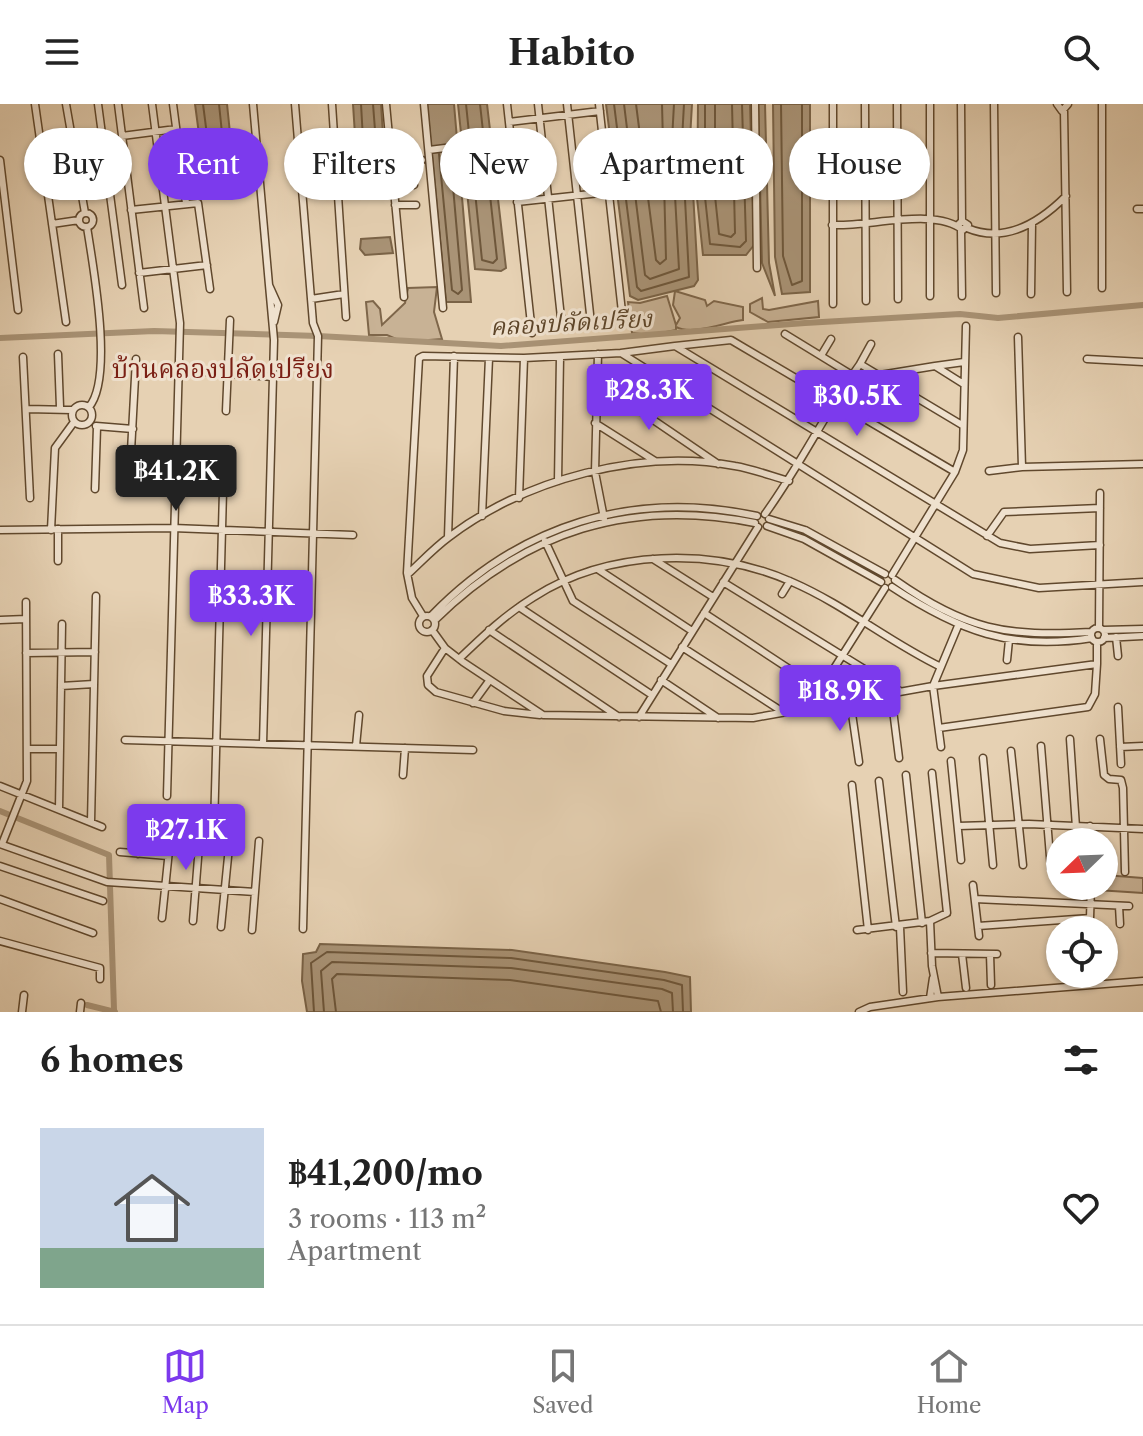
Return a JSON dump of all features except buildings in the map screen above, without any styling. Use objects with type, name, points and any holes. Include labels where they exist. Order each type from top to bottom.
[{"type":"street","points":[[35,104],[66,322]]},
{"type":"street","points":[[66,104],[85,213],[93,219]]},
{"type":"street","points":[[98,104],[122,285]]},
{"type":"street","points":[[118,104],[121,128]]},
{"type":"street","points":[[152,104],[155,128]]},
{"type":"street","points":[[173,104],[176,128]]},
{"type":"street","points":[[253,104],[274,324],[263,744]]},
{"type":"street","points":[[295,104],[313,323],[318,336],[303,929]]},
{"type":"street","points":[[332,104],[346,317]]},
{"type":"street","points":[[386,104],[388,128]]},
{"type":"street","points":[[424,104],[443,308]]},
{"type":"street","points":[[507,104],[532,333]]},
{"type":"street","points":[[538,104],[540,128]]},
{"type":"street","points":[[567,104],[573,167]]},
{"type":"street","points":[[755,104],[757,268]]},
{"type":"street","points":[[833,104],[833,304]]},
{"type":"street","points":[[865,104],[866,301]]},
{"type":"street","points":[[897,104],[898,299]]},
{"type":"street","points":[[930,104],[930,296]]},
{"type":"street","points":[[961,104],[962,296]]},
{"type":"street","points":[[994,104],[996,293]]},
{"type":"street","points":[[1057,104],[1064,111]]},
{"type":"street","points":[[1067,292],[1064,111],[1068,104]]},
{"type":"street","points":[[1102,104],[1102,288]]},
{"type":"street","points":[[509,122],[599,108],[601,128]]},
{"type":"street","points":[[429,150],[440,149]]},
{"type":"street","points":[[0,160],[18,310]]},
{"type":"street","points":[[832,225],[930,220],[997,233],[1032,224],[1066,196]]},
{"type":"street","points":[[130,200],[144,308]]},
{"type":"street","points":[[164,200],[180,323],[167,796]]},
{"type":"street","points":[[394,200],[404,297]]},
{"type":"street","points":[[517,202],[532,200]]},
{"type":"street","points":[[548,200],[562,327]]},
{"type":"street","points":[[577,200],[591,323]]},
{"type":"street","points":[[610,200],[623,321]]},
{"type":"street","points":[[131,210],[186,203],[199,205],[210,289]]},
{"type":"street","points":[[395,205],[416,205]]},
{"type":"street","points":[[52,224],[79,220],[85,213]]},
{"type":"street","points":[[87,227],[93,219],[113,215]]},
{"type":"street","points":[[79,220],[87,227],[100,321],[99,385],[89,407]]},
{"type":"street","points":[[1031,294],[1032,224]]},
{"type":"street","points":[[397,225],[409,225]]},
{"type":"street","points":[[139,273],[207,265]]},
{"type":"street","points":[[311,299],[344,294]]},
{"type":"street","points":[[226,411],[230,324]]},
{"type":"street","points":[[809,708],[938,506],[955,472],[963,450],[962,383],[966,326]]},
{"type":"street","points":[[785,334],[852,375]]},
{"type":"street","points":[[1018,337],[1022,467]]},
{"type":"street","points":[[822,354],[831,339]]},
{"type":"street","points":[[543,715],[489,681],[445,648],[432,630],[430,618],[412,598],[408,574],[419,358],[560,357],[731,340],[955,472]]},
{"type":"street","points":[[639,717],[713,597],[800,466],[835,399],[871,344]]},
{"type":"street","points":[[675,346],[987,536],[1030,549],[1100,545]]},
{"type":"street","points":[[621,353],[973,574],[1007,584],[1039,588],[1143,582]]},
{"type":"street","points":[[58,354],[60,407]]},
{"type":"street","points":[[598,354],[595,472],[604,518]]},
{"type":"street","points":[[448,537],[454,356]]},
{"type":"street","points":[[23,357],[30,498]]},
{"type":"street","points":[[558,481],[560,357]]},
{"type":"street","points":[[482,516],[489,358]]},
{"type":"street","points":[[519,498],[524,358]]},
{"type":"street","points":[[129,488],[136,359]]},
{"type":"street","points":[[1087,359],[1143,362]]},
{"type":"street","points":[[879,376],[964,362]]},
{"type":"street","points":[[860,364],[962,425]]},
{"type":"street","points":[[935,366],[962,383]]},
{"type":"street","points":[[179,370],[273,377]]},
{"type":"street","points":[[596,381],[719,465]]},
{"type":"street","points":[[27,409],[60,407],[72,410],[83,404],[89,407],[92,414],[90,422],[82,426],[74,422]]},
{"type":"street","points":[[58,561],[54,530],[55,448],[74,422],[72,410]]},
{"type":"street","points":[[90,422],[97,427],[133,429]]},
{"type":"street","points":[[595,423],[655,461]]},
{"type":"street","points":[[95,489],[97,427]]},
{"type":"street","points":[[408,574],[448,537],[482,516],[558,481],[655,461],[719,465],[789,481]]},
{"type":"street","points":[[989,471],[1022,467],[1143,464]]},
{"type":"street","points":[[214,829],[223,491]]},
{"type":"street","points":[[939,728],[1088,707],[1095,694],[1097,664],[1100,493]]},
{"type":"street","points":[[432,630],[420,628],[454,593],[497,559],[545,535],[604,518],[689,505],[805,530],[958,626],[1009,640],[1041,643],[1143,629]]},
{"type":"street","points":[[987,536],[1004,512],[1100,508]]},
{"type":"street","points":[[430,618],[500,565],[545,541],[604,518]]},
{"type":"street","points":[[0,530],[173,528],[353,535]]},
{"type":"street","points":[[545,541],[573,601],[671,664]]},
{"type":"street","points":[[653,559],[713,597]]},
{"type":"street","points":[[459,659],[519,607],[563,583],[599,570],[653,559],[735,563],[790,581],[941,667]]},
{"type":"street","points":[[599,570],[692,631]]},
{"type":"street","points":[[782,594],[790,581]]},
{"type":"street","points":[[888,581],[990,630],[1143,636]]},
{"type":"street","points":[[723,582],[901,692]]},
{"type":"street","points":[[91,822],[96,596]]},
{"type":"street","points":[[26,602],[27,781],[1,844],[107,882],[255,892]]},
{"type":"street","points":[[519,607],[652,695]]},
{"type":"street","points":[[704,613],[839,702]]},
{"type":"street","points":[[0,620],[26,619]]},
{"type":"street","points":[[59,809],[62,624]]},
{"type":"street","points":[[941,747],[933,686],[958,626]]},
{"type":"street","points":[[489,630],[619,717]]},
{"type":"street","points":[[1116,637],[1118,656]]},
{"type":"street","points":[[1007,660],[1009,640]]},
{"type":"street","points":[[682,647],[784,712]]},
{"type":"street","points":[[445,648],[427,676],[428,685],[436,692],[528,716],[720,719],[1097,664]]},
{"type":"street","points":[[26,653],[95,652]]},
{"type":"street","points":[[871,697],[869,684],[874,675]]},
{"type":"street","points":[[661,680],[720,719]]},
{"type":"street","points":[[473,703],[489,681]]},
{"type":"street","points":[[61,686],[94,684]]},
{"type":"street","points":[[891,694],[899,758]]},
{"type":"street","points":[[850,700],[859,762]]},
{"type":"street","points":[[1118,707],[1121,764]]},
{"type":"street","points":[[356,746],[359,715]]},
{"type":"street","points":[[1070,739],[1078,826]]},
{"type":"street","points":[[1100,739],[1104,775],[1122,782],[1126,828],[1125,872]]},
{"type":"street","points":[[125,740],[473,750]]},
{"type":"street","points":[[1041,746],[1048,828]]},
{"type":"street","points":[[1120,747],[1143,746]]},
{"type":"street","points":[[403,775],[405,748]]},
{"type":"street","points":[[27,749],[60,749]]},
{"type":"street","points":[[1011,751],[1023,865]]},
{"type":"street","points":[[983,758],[993,865]]},
{"type":"street","points":[[951,761],[961,860]]},
{"type":"street","points":[[857,930],[898,927],[944,916],[947,908],[932,773]]},
{"type":"street","points":[[906,775],[938,997]]},
{"type":"street","points":[[879,781],[903,992]]},
{"type":"street","points":[[852,785],[868,930]]},
{"type":"street","points":[[0,786],[102,827]]},
{"type":"street","points":[[958,826],[1019,824],[1143,829]]},
{"type":"street","points":[[138,854],[140,829]]},
{"type":"street","points":[[162,918],[171,831]]},
{"type":"street","points":[[193,921],[200,833]]},
{"type":"street","points":[[221,927],[230,837]]},
{"type":"street","points":[[252,930],[259,841]]},
{"type":"street","points":[[120,852],[168,856]]},
{"type":"street","points":[[0,866],[103,901]]},
{"type":"street","points":[[973,885],[979,936]]},
{"type":"street","points":[[0,899],[93,933]]},
{"type":"street","points":[[975,899],[1129,906]]},
{"type":"street","points":[[978,926],[1090,918],[1090,900]]},
{"type":"street","points":[[1119,906],[1120,924]]},
{"type":"street","points":[[0,941],[100,968],[100,979]]},
{"type":"street","points":[[931,953],[993,954],[991,985]]},
{"type":"street","points":[[962,954],[966,988]]},
{"type":"street","points":[[930,998],[933,978]]},
{"type":"street","points":[[859,1012],[870,1007],[938,997],[1143,981]]},
{"type":"street","points":[[22,1012],[24,995]]},
{"type":"street","points":[[80,1012],[81,1003]]},
{"type":"shaded area","points":[[437,287],[434,312],[442,339],[403,342],[387,335],[369,335],[366,302],[373,301],[380,309],[382,325],[405,303],[408,288]]},
{"type":"shaded area","points":[[675,291],[705,300],[707,306],[714,301],[743,307],[743,320],[691,330],[676,327],[676,330],[651,335],[632,333],[628,302],[640,303],[667,296],[676,325],[680,318],[673,305]]},
{"type":"shaded area","points":[[762,298],[763,309],[769,310],[818,301],[819,317],[768,322],[750,312],[750,304]]},
{"type":"shaded area","points":[[1118,876],[1143,878],[1143,893],[1118,891]]},
{"type":"water","points":[[195,104],[227,104],[229,128],[198,128]]},
{"type":"water","points":[[353,104],[381,104],[383,128],[355,128]]},
{"type":"water","points":[[427,104],[454,104],[456,128],[440,128],[440,200],[462,200],[471,302],[446,302]]},
{"type":"water","points":[[458,104],[487,104],[490,128],[460,128]]},
{"type":"water","points":[[606,104],[692,104],[691,128],[609,128]]},
{"type":"water","points":[[698,104],[750,104],[751,128],[698,128]]},
{"type":"water","points":[[758,104],[765,104],[766,128],[759,128]]},
{"type":"water","points":[[773,104],[810,104],[810,128],[789,128],[789,200],[810,200],[810,292],[782,294],[775,257]]},
{"type":"water","points":[[468,200],[498,200],[506,268],[501,271],[475,269]]},
{"type":"water","points":[[618,200],[693,200],[698,280],[694,286],[638,300],[630,296]]},
{"type":"water","points":[[697,200],[753,200],[754,245],[746,255],[703,255]]},
{"type":"water","points":[[760,200],[767,200],[769,263],[775,296],[762,263]]},
{"type":"water","points":[[390,237],[393,253],[365,255],[360,249],[361,239]]},
{"type":"water","points":[[320,944],[512,950],[665,972],[690,977],[691,1012],[307,1012],[302,981],[303,954],[316,952]]},
{"type":"waterway","name":"คลองปลัดเปรียง","points":[[0,338],[154,331],[501,346],[960,314],[998,318],[1143,305]]},
{"type":"waterway","points":[[0,811],[109,855],[114,1010]]},
{"type":"waterway","points":[[87,1005],[115,1012]]},
{"type":"district","name":"บ้านคลองปลัดเปรียง","points":[[223,369]]}]
